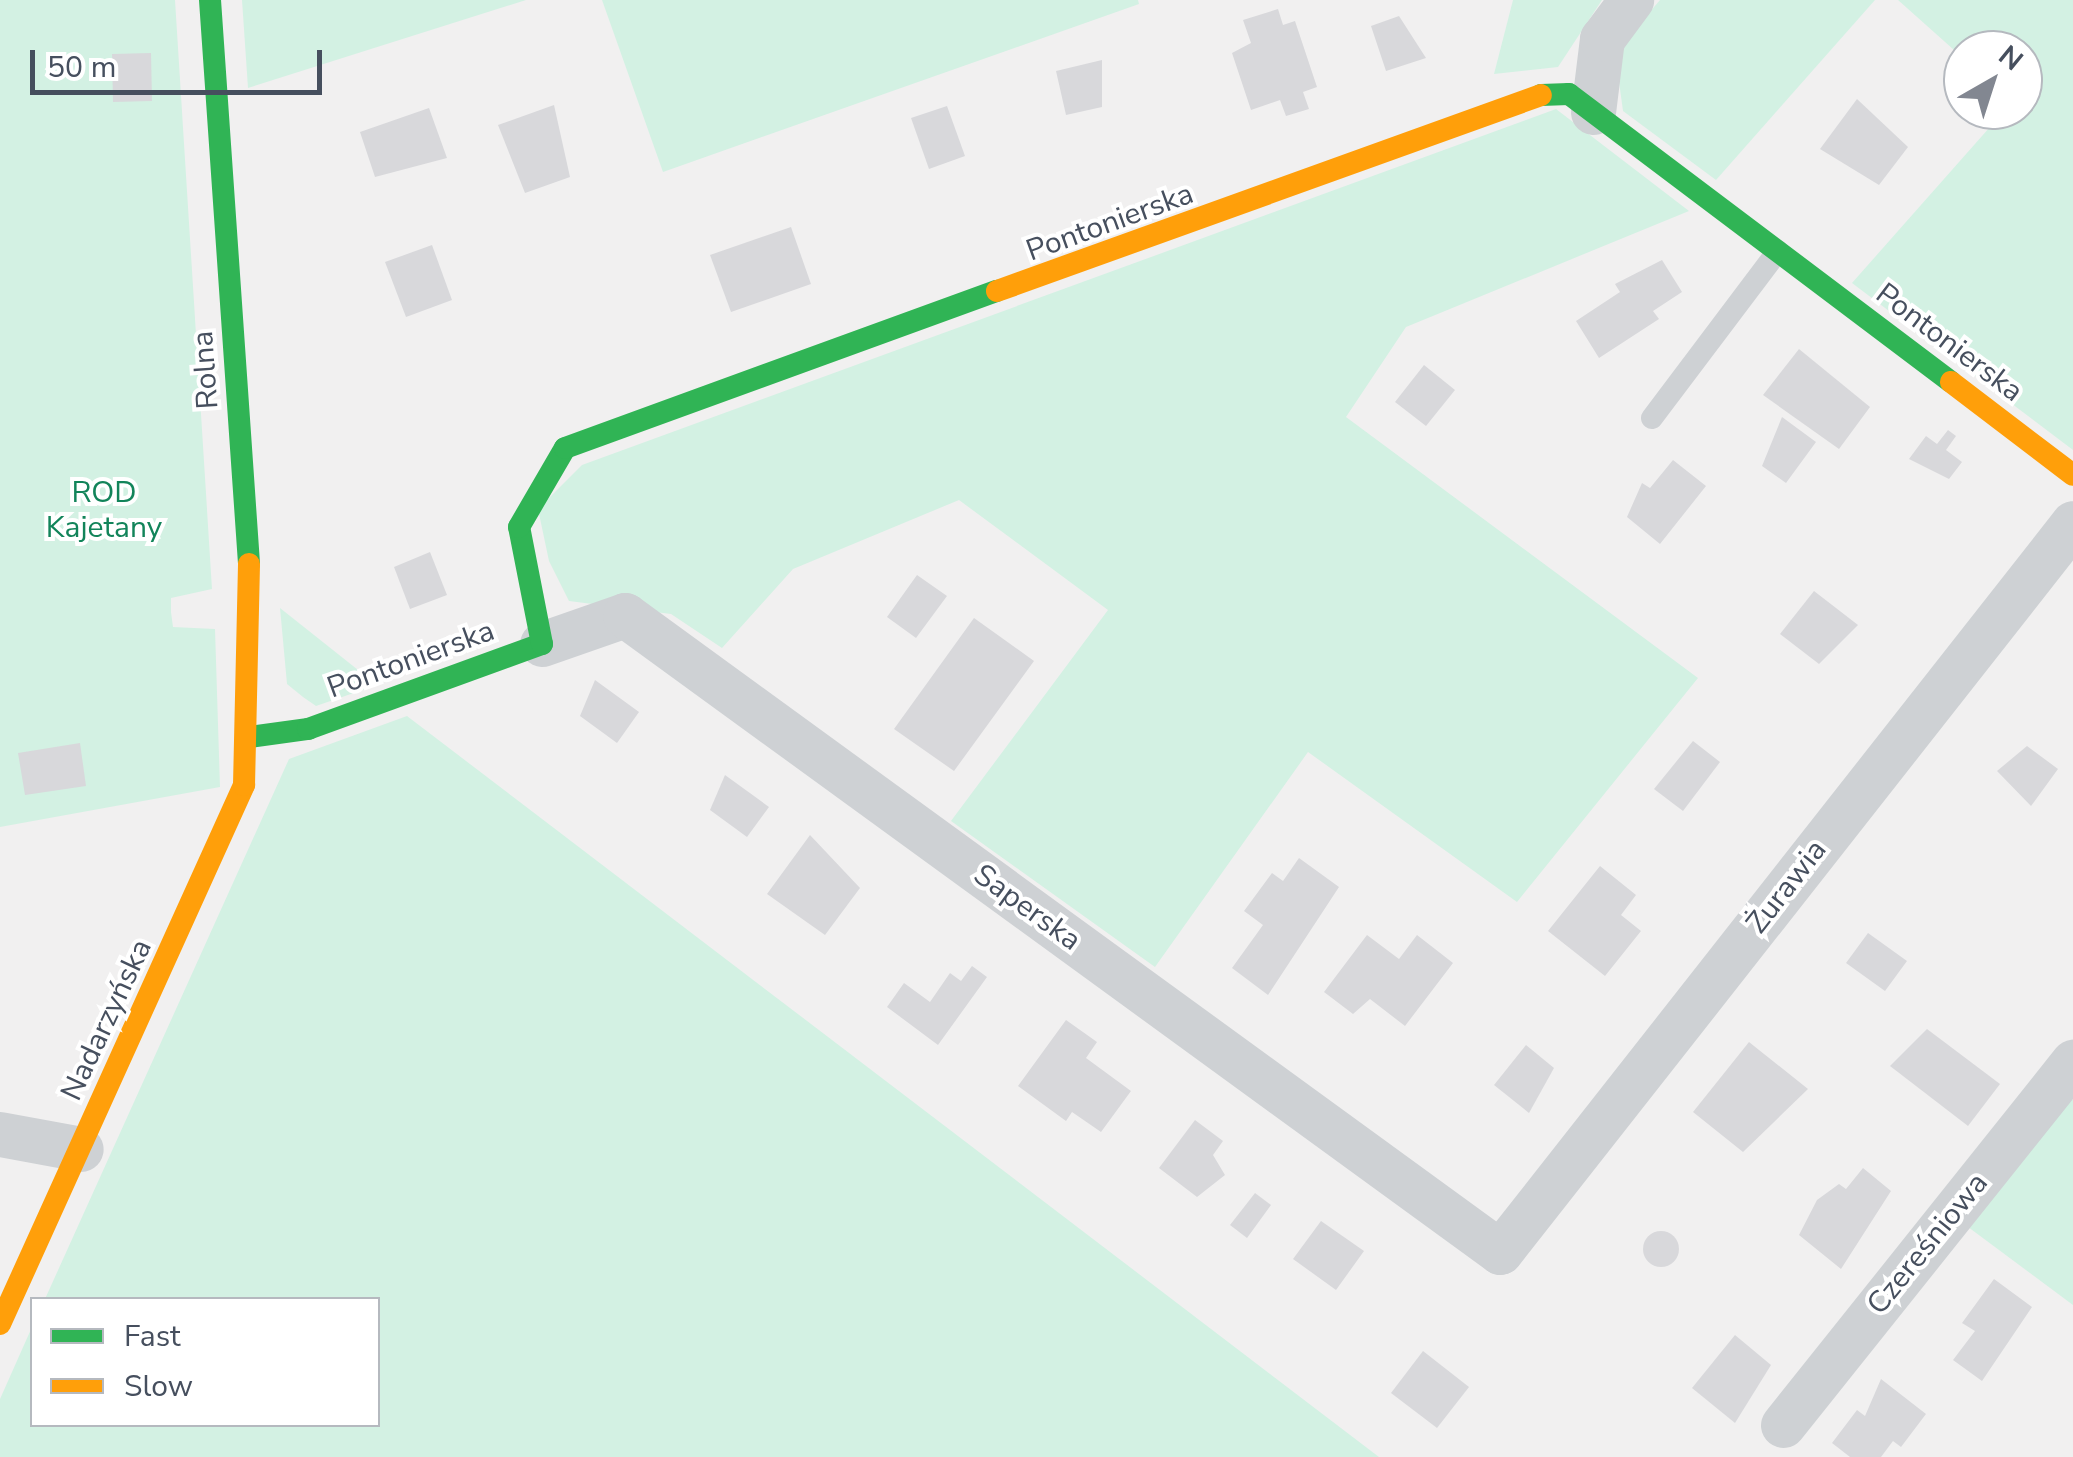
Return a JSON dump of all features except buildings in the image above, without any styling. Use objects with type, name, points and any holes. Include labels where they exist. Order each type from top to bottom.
[{"type":"street","name":"Rolna","points":[[210,0],[251,594],[250,736]]},
{"type":"street","points":[[1593,112],[1602,39],[1630,0]]},
{"type":"street","name":"Pontonierska","points":[[250,736],[308,729],[542,644],[518,527],[566,448],[1536,95],[1568,94],[2073,476]]},
{"type":"street","name":"Żurawia","points":[[1500,1252],[2073,523]]},
{"type":"street","name":"Saperska","points":[[542,644],[625,616],[1500,1252]]},
{"type":"street","name":"Nadarzyńska","points":[[0,1324],[236,815],[250,736]]},
{"type":"street","name":"Czereśniowa","points":[[1783,1425],[2073,1062]]},
{"type":"street","points":[[0,1134],[80,1149]]},
{"type":"lane","points":[[1652,418],[1778,251]]},
{"type":"green space","name":"ROD Kajetany","points":[[0,0],[175,0],[212,589],[171,598],[171,612],[173,627],[215,629],[220,787],[0,827]]},
{"type":"green space","points":[[242,0],[526,0],[248,88]]},
{"type":"green space","points":[[602,0],[1138,0],[1139,4],[663,172]]},
{"type":"green space","points":[[1513,0],[1602,0],[1558,67],[1494,74]]},
{"type":"green space","points":[[1660,0],[1875,0],[1716,180],[1623,111],[1615,53]]},
{"type":"green space","points":[[1898,0],[2073,0],[2073,450],[1852,283],[1987,130],[2043,130],[2043,30],[1943,30],[1943,40]]},
{"type":"green space","points":[[1556,109],[1689,211],[1406,327],[1346,417],[1698,678],[1517,902],[1308,752],[1155,967],[951,821],[1108,610],[959,500],[793,569],[722,648],[671,614],[569,601],[549,561],[538,509],[582,465]]},
{"type":"green space","points":[[280,608],[377,685],[316,706],[303,697],[287,684]]},
{"type":"green space","points":[[407,716],[1379,1457],[0,1457],[0,1399],[30,1332],[30,1427],[380,1427],[380,1297],[46,1297],[289,759]]},
{"type":"green space","points":[[2063,1092],[2073,1100],[2073,1305],[1960,1221]]},
{"type":"traffic: fast","points":[[210,0],[249,564]]},
{"type":"traffic: fast","points":[[1541,95],[1569,94],[1951,382]]},
{"type":"traffic: fast","points":[[250,737],[308,729],[542,644],[519,527],[565,448],[997,291]]},
{"type":"traffic: slow","points":[[997,291],[1541,95]]},
{"type":"traffic: slow","points":[[1951,382],[2073,475]]},
{"type":"traffic: slow","points":[[0,1324],[244,785],[249,564]]}]
